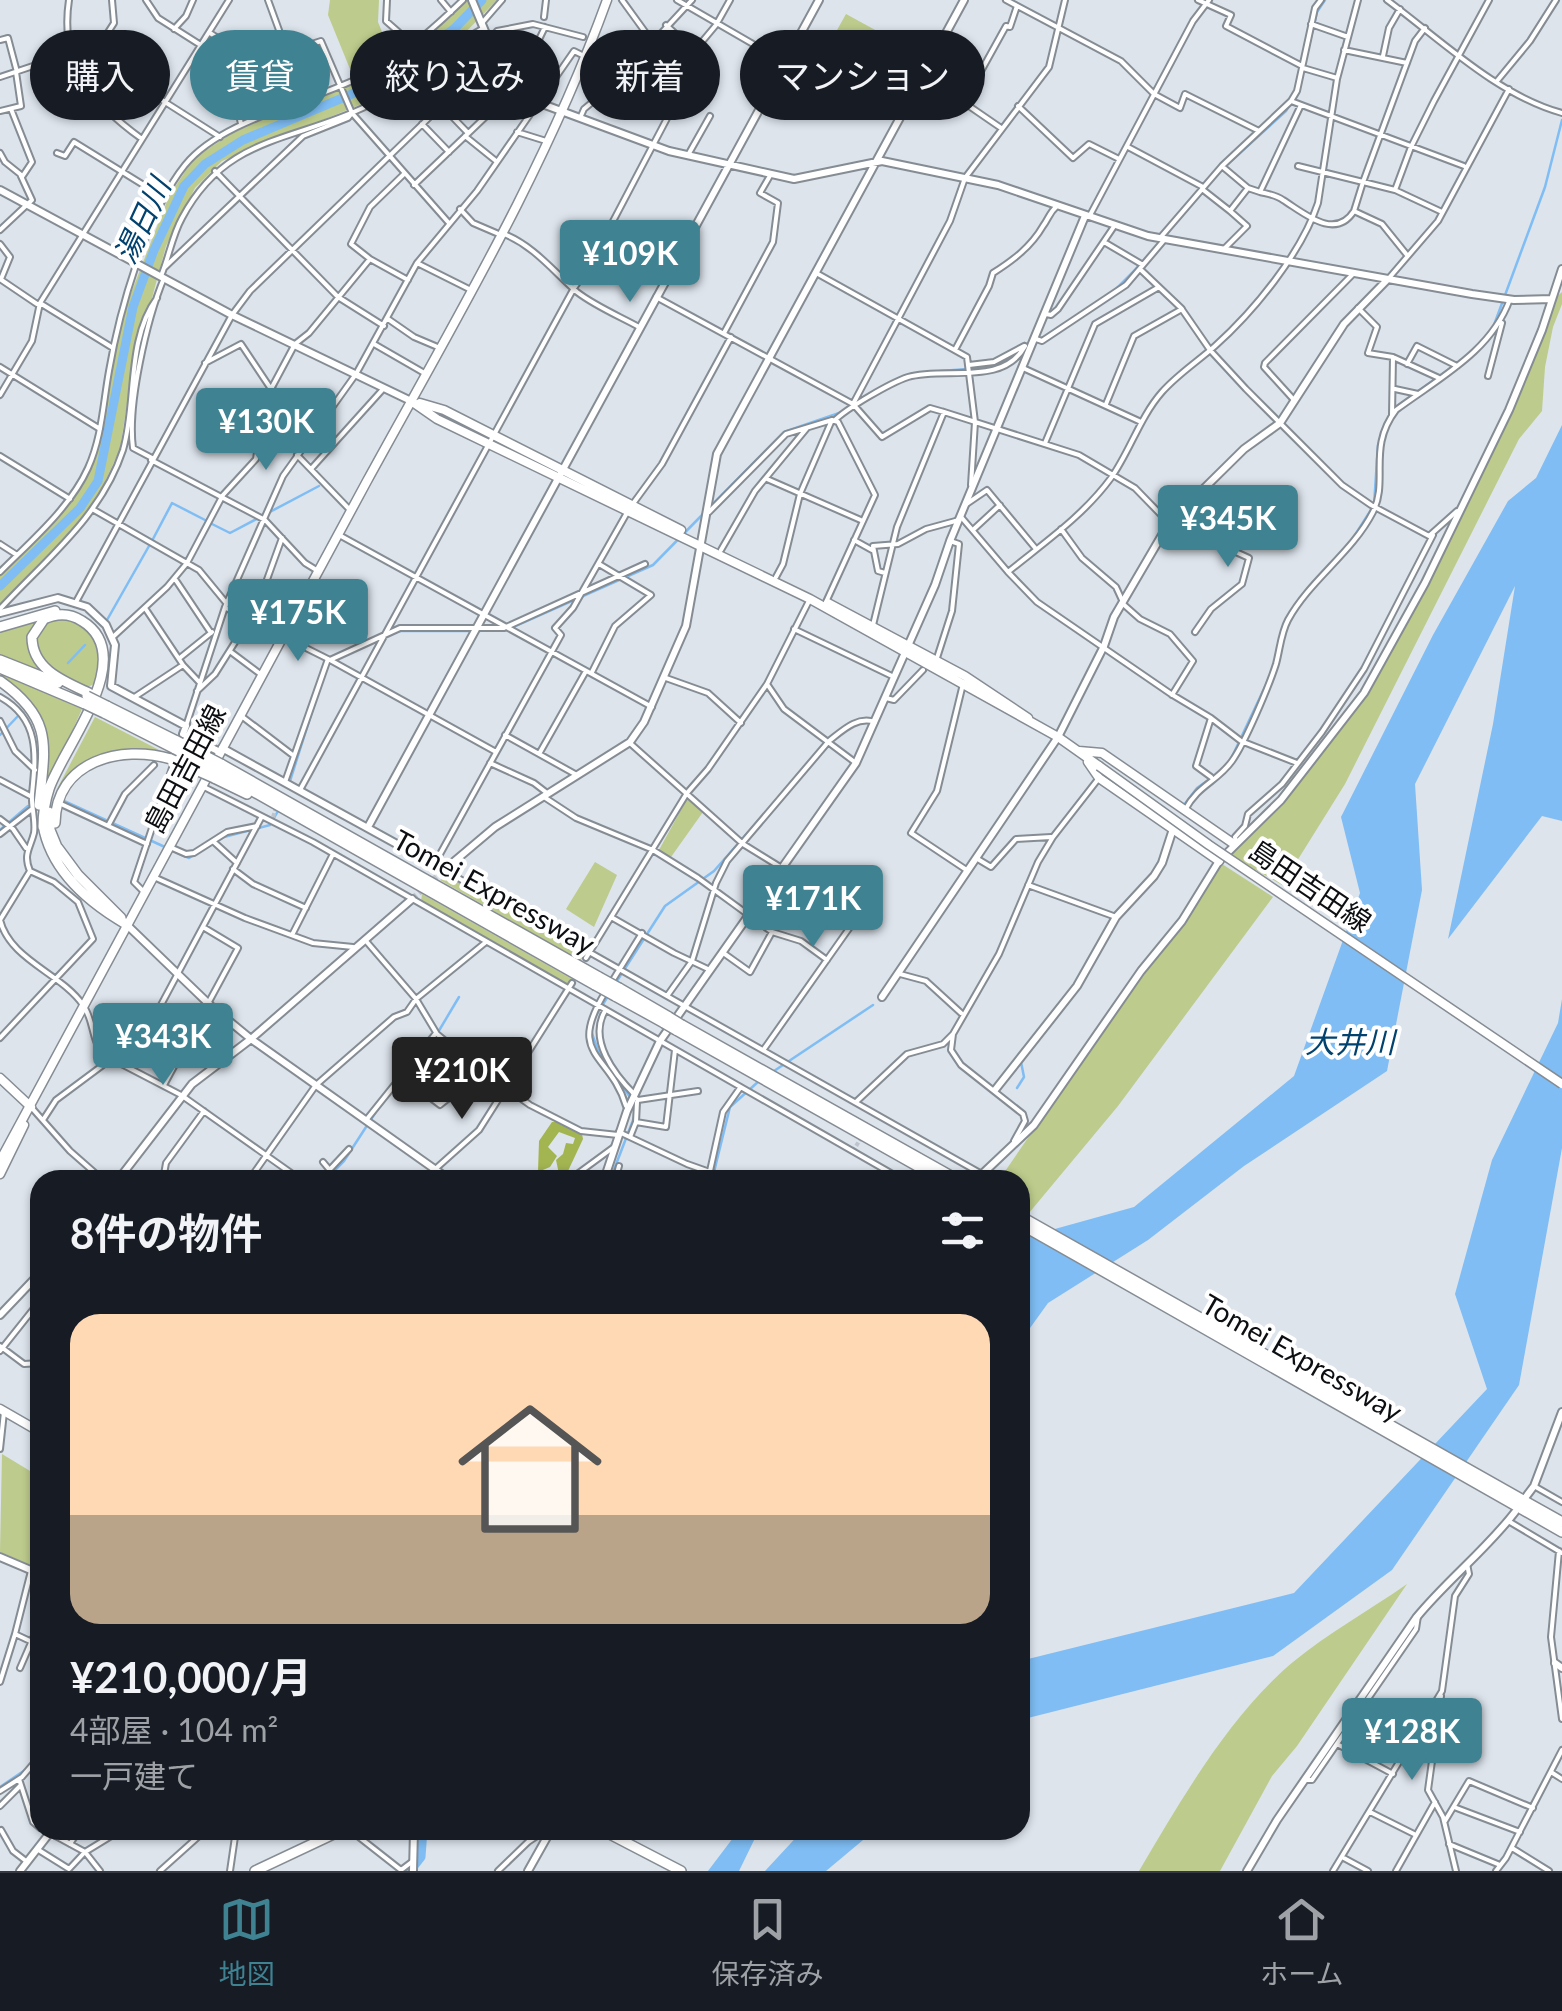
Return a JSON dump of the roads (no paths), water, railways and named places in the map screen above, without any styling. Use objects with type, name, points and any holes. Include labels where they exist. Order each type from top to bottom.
[{"type":"highway","points":[[0,628],[42,613],[66,612],[90,621],[105,644],[106,669],[100,696],[51,795],[50,830],[60,852],[126,924]]},
{"type":"highway","points":[[43,827],[48,790],[92,704],[103,660],[98,638],[81,620],[62,614],[44,619],[32,637],[36,658],[86,698]]},
{"type":"highway","name":"Tomei Expressway","points":[[0,660],[140,722],[219,763],[597,981]]},
{"type":"highway","name":"Tomei Expressway","points":[[0,668],[86,698]]},
{"type":"highway","points":[[0,681],[24,700],[43,730],[46,752],[39,804],[50,850],[64,872],[97,906],[126,924]]},
{"type":"highway","name":"Tomei Expressway","points":[[106,707],[178,742]]},
{"type":"highway","points":[[60,852],[54,826],[56,806],[64,788],[79,771],[99,759],[125,753],[150,754],[178,742],[219,763]]},
{"type":"highway","name":"Tomei Expressway","points":[[219,763],[339,840],[617,992],[925,1170]]},
{"type":"highway","name":"Tomei Expressway","points":[[778,1084],[939,1170]]},
{"type":"highway","name":"Tomei Expressway","points":[[1030,1222],[1498,1490],[1562,1532]]},
{"type":"highway","name":"Tomei Expressway","points":[[1030,1230],[1562,1522]]},
{"type":"highway","points":[[255,1871],[324,1840]]},
{"type":"highway","points":[[622,1840],[682,1871]]},
{"type":"main road","name":"島田吉田線","points":[[596,30],[607,0]]},
{"type":"main road","name":"島田吉田線","points":[[0,1161],[151,876],[219,763],[262,674],[502,234],[580,72]]},
{"type":"main road","name":"島田吉田線","points":[[411,401],[444,410],[562,468],[629,509]]},
{"type":"main road","name":"島田吉田線","points":[[411,401],[437,419],[703,544],[936,660],[1035,724]]},
{"type":"main road","name":"島田吉田線","points":[[703,544],[873,626],[1079,751],[1562,1084]]},
{"type":"main road","points":[[1079,751],[1102,753],[1235,843]]},
{"type":"main road","points":[[1079,751],[1099,778],[1219,861]]},
{"type":"main road","points":[[1170,826],[1181,807]]},
{"type":"main road","points":[[0,1078],[31,1107]]},
{"type":"main road","name":"島田吉田線","points":[[0,1174],[20,1138],[31,1107]]},
{"type":"main road","points":[[2,1410],[30,1426]]},
{"type":"street","points":[[67,30],[69,0]]},
{"type":"street","points":[[110,30],[114,23],[112,0]]},
{"type":"street","points":[[146,0],[158,18],[190,39]]},
{"type":"street","points":[[174,29],[193,0]]},
{"type":"street","points":[[209,30],[229,0]]},
{"type":"street","points":[[268,0],[278,30]]},
{"type":"street","points":[[387,0],[386,21],[396,30]]},
{"type":"street","points":[[441,0],[451,12]]},
{"type":"street","points":[[429,30],[463,0]]},
{"type":"street","points":[[472,0],[483,30]]},
{"type":"street","points":[[474,30],[502,0]]},
{"type":"street","points":[[544,17],[546,0]]},
{"type":"street","points":[[622,0],[644,30]]},
{"type":"street","points":[[678,0],[740,38]]},
{"type":"street","points":[[661,30],[692,0]]},
{"type":"street","points":[[712,30],[730,0]]},
{"type":"street","points":[[801,30],[818,0]]},
{"type":"street","points":[[947,30],[964,0]]},
{"type":"street","points":[[1006,0],[1120,60],[1154,94],[1180,108],[1186,94],[1259,132]]},
{"type":"street","points":[[854,405],[950,222],[965,178],[1049,67],[1065,0]]},
{"type":"street","points":[[1198,0],[1208,1],[1230,15],[1226,26],[1303,68],[1337,78]]},
{"type":"street","points":[[1260,192],[1295,103],[1321,0]]},
{"type":"street","points":[[1008,572],[1087,508],[1113,475],[1142,422],[1174,379],[1230,332],[1288,261],[1312,220],[1337,78],[1358,0]]},
{"type":"street","points":[[1387,0],[1496,81],[1561,113]]},
{"type":"street","points":[[1395,190],[1411,147],[1489,0]]},
{"type":"street","points":[[1496,81],[1517,58],[1556,0]]},
{"type":"street","points":[[624,1134],[627,1111],[660,1041],[856,763],[1087,216],[1193,21],[1208,1]]},
{"type":"street","points":[[985,64],[1006,26],[1010,27],[1017,6]]},
{"type":"street","points":[[1383,56],[1389,28],[1400,9]]},
{"type":"street","points":[[666,25],[672,30]]},
{"type":"street","points":[[1313,25],[1348,37]]},
{"type":"street","points":[[500,30],[546,26],[580,36]]},
{"type":"street","points":[[544,30],[546,26]]},
{"type":"street","points":[[1223,167],[1248,188],[1279,196],[1312,220],[1332,226],[1348,220],[1415,41],[1425,28]]},
{"type":"street","points":[[0,40],[8,38],[12,44],[21,106],[0,111]]},
{"type":"street","points":[[1344,50],[1407,63]]},
{"type":"street","points":[[560,71],[574,51],[580,54]]},
{"type":"street","points":[[170,94],[190,61]]},
{"type":"street","points":[[330,64],[350,110]]},
{"type":"street","points":[[0,77],[30,67]]},
{"type":"street","points":[[330,91],[350,83]]},
{"type":"street","points":[[882,997],[1058,738],[1122,602],[1169,522],[1244,450],[1280,422],[1358,308],[1425,239],[1509,89]]},
{"type":"street","points":[[1295,103],[1466,167]]},
{"type":"street","points":[[1036,338],[1042,341],[1126,285],[1223,167],[1295,103]]},
{"type":"street","points":[[170,105],[220,137]]},
{"type":"street","points":[[1018,106],[1073,158],[1089,144],[1120,159]]},
{"type":"street","points":[[10,109],[32,162],[22,177]]},
{"type":"street","points":[[133,445],[139,369],[163,274],[181,220],[202,185],[215,171],[248,151],[350,112]]},
{"type":"street","points":[[163,274],[303,136],[350,114]]},
{"type":"street","points":[[562,114],[580,118]]},
{"type":"street","points":[[985,117],[1001,128]]},
{"type":"street","points":[[119,120],[142,139]]},
{"type":"street","points":[[0,395],[32,341],[40,304],[154,120]]},
{"type":"street","points":[[240,120],[241,124]]},
{"type":"street","points":[[0,572],[70,498],[89,466],[100,430],[113,348],[138,264],[164,198],[186,163],[220,137],[252,120]]},
{"type":"street","points":[[358,120],[448,222]]},
{"type":"street","points":[[76,602],[232,315],[250,291],[426,120]]},
{"type":"street","points":[[454,120],[496,161]]},
{"type":"street","points":[[414,185],[482,120]]},
{"type":"street","points":[[143,891],[134,882],[178,742],[214,631],[262,517],[283,476],[356,374],[417,263],[526,120]]},
{"type":"street","points":[[585,120],[652,145],[771,174],[804,178],[875,161],[965,178],[1162,239],[1506,299],[1552,299]]},
{"type":"street","points":[[300,790],[574,288],[590,267],[666,120]]},
{"type":"street","points":[[688,155],[708,120]]},
{"type":"street","points":[[368,827],[752,120]]},
{"type":"street","points":[[444,870],[495,827],[630,742],[652,707],[686,626],[718,454],[897,120]]},
{"type":"street","points":[[422,124],[449,152]]},
{"type":"street","points":[[517,132],[548,142]]},
{"type":"street","points":[[57,153],[65,156],[74,142],[164,198]]},
{"type":"street","points":[[1126,146],[1203,189],[1247,226],[1223,250]]},
{"type":"street","points":[[0,153],[22,177],[32,200],[0,230]]},
{"type":"street","points":[[1298,166],[1395,190],[1442,212]]},
{"type":"street","points":[[215,171],[338,296],[384,326]]},
{"type":"street","points":[[404,174],[370,207],[351,244],[408,280]]},
{"type":"street","points":[[724,333],[774,242],[778,203],[760,193],[771,174]]},
{"type":"street","points":[[1230,211],[1248,188]]},
{"type":"street","points":[[0,190],[163,274],[232,315],[411,401]]},
{"type":"street","points":[[956,348],[990,286],[992,274],[1015,260],[1057,206]]},
{"type":"street","points":[[460,209],[473,223],[517,239],[574,288],[639,327]]},
{"type":"street","points":[[1354,211],[1382,224],[1408,255]]},
{"type":"street","points":[[1046,314],[1051,316],[1058,309],[1115,226]]},
{"type":"street","points":[[1104,242],[1141,265],[1182,309],[1210,350],[1342,485],[1433,535]]},
{"type":"street","points":[[0,244],[10,257],[1,279],[113,348]]},
{"type":"street","points":[[112,637],[187,563],[223,495],[256,458],[263,411],[295,344],[309,333],[370,259]]},
{"type":"street","points":[[417,263],[471,290]]},
{"type":"street","points":[[985,1170],[1034,1125],[1133,982],[1182,921],[1219,861],[1290,790],[1364,693],[1392,645],[1520,384],[1562,268]]},
{"type":"street","points":[[816,273],[967,356],[975,422],[969,478],[972,489]]},
{"type":"street","points":[[1294,400],[1264,367],[1265,363],[1354,273]]},
{"type":"street","points":[[1045,443],[1094,324],[1159,287]]},
{"type":"street","points":[[656,296],[854,405],[882,437],[930,408],[1045,443],[1080,455],[1136,488],[1169,522],[1249,558],[1242,584],[1211,609],[1195,632]]},
{"type":"street","points":[[0,610],[94,510],[113,476],[124,446],[138,355],[151,306],[157,298]]},
{"type":"street","points":[[1488,376],[1506,299]]},
{"type":"street","points":[[1358,308],[1377,327],[1368,353],[1393,357],[1438,377]]},
{"type":"street","points":[[1106,404],[1134,336],[1182,309]]},
{"type":"street","points":[[388,319],[440,348]]},
{"type":"street","points":[[1392,414],[1477,351],[1502,319]]},
{"type":"street","points":[[434,864],[560,635],[555,628],[578,601],[629,509],[662,464],[730,337]]},
{"type":"street","points":[[206,363],[241,344],[271,389],[322,421]]},
{"type":"street","points":[[374,344],[426,374]]},
{"type":"street","points":[[1408,364],[1417,346],[1455,365]]},
{"type":"street","points":[[709,509],[786,434],[833,420],[911,376],[969,369],[1028,348]]},
{"type":"street","points":[[1181,807],[1211,777],[1229,766],[1272,678],[1285,626],[1295,609],[1339,561],[1374,506],[1379,446],[1392,414],[1393,357]]},
{"type":"street","points":[[0,367],[100,430]]},
{"type":"street","points":[[1022,368],[1142,422]]},
{"type":"street","points":[[311,469],[384,388]]},
{"type":"street","points":[[1395,390],[1416,393]]},
{"type":"street","points":[[873,626],[892,545],[944,412]]},
{"type":"street","points":[[776,577],[783,564],[800,494],[833,420]]},
{"type":"street","points":[[826,602],[875,495],[838,422],[833,420]]},
{"type":"street","points":[[721,550],[764,478],[807,427]]},
{"type":"street","points":[[124,446],[133,445],[262,517],[318,571]]},
{"type":"street","points":[[297,455],[351,512]]},
{"type":"street","points":[[0,456],[70,498]]},
{"type":"street","points":[[764,478],[863,522]]},
{"type":"street","points":[[965,505],[987,490],[1036,549]]},
{"type":"street","points":[[973,531],[1000,505]]},
{"type":"street","points":[[1235,843],[1248,814],[1282,784],[1322,732],[1364,669],[1433,535],[1462,506]]},
{"type":"street","points":[[94,510],[199,570],[226,606],[496,752]]},
{"type":"street","points":[[872,550],[876,545],[892,545],[960,518]]},
{"type":"street","points":[[960,518],[1037,602],[1240,740],[1298,763]]},
{"type":"street","points":[[1061,530],[1082,558],[1116,587],[1122,602],[1140,619],[1170,634],[1193,661],[1172,695]]},
{"type":"street","points":[[338,535],[652,707]]},
{"type":"street","points":[[197,692],[215,674],[251,620],[282,538]]},
{"type":"street","points":[[854,540],[872,550],[878,570],[885,574]]},
{"type":"street","points":[[936,660],[952,611],[959,544],[950,542]]},
{"type":"street","points":[[0,544],[17,555]]},
{"type":"street","points":[[539,754],[615,626],[650,595],[599,564]]},
{"type":"street","points":[[287,783],[331,661],[400,628],[510,628],[645,564]]},
{"type":"street","points":[[174,578],[214,631]]},
{"type":"street","points":[[0,610],[58,598],[76,602],[98,616],[112,637],[116,656],[111,686],[132,698],[178,742]]},
{"type":"street","points":[[588,955],[687,792],[768,684],[810,599]]},
{"type":"street","points":[[145,608],[183,665],[200,683]]},
{"type":"street","points":[[794,629],[894,677]]},
{"type":"street","points":[[180,658],[214,631]]},
{"type":"street","points":[[230,652],[262,674]]},
{"type":"street","points":[[132,698],[183,665]]},
{"type":"street","points":[[885,698],[894,700],[923,670]]},
{"type":"street","points":[[666,678],[708,693],[741,722]]},
{"type":"street","points":[[768,684],[784,709],[856,763]]},
{"type":"street","points":[[963,684],[937,791],[911,833],[967,870]]},
{"type":"street","points":[[0,697],[24,717],[34,734],[34,832],[26,860],[30,871],[54,882],[78,902],[93,940],[0,1038]]},
{"type":"street","points":[[240,716],[294,756]]},
{"type":"street","points":[[1211,718],[1196,766],[1211,777]]},
{"type":"street","points":[[668,996],[692,961],[714,890],[741,842],[846,727],[861,721],[875,722]]},
{"type":"street","points":[[3,728],[15,751],[35,770]]},
{"type":"street","points":[[504,735],[579,777]]},
{"type":"street","points":[[630,742],[741,842],[854,912],[855,920],[764,1048]]},
{"type":"street","points":[[219,763],[300,790],[588,955],[764,1048],[969,1170]]},
{"type":"street","points":[[490,763],[534,783],[576,818],[653,850],[702,880],[772,932],[801,941],[826,960]]},
{"type":"street","points":[[110,822],[124,794],[154,765]]},
{"type":"street","points":[[856,1102],[908,1054],[944,1044],[953,1034],[999,954],[1053,837],[1099,778]]},
{"type":"street","points":[[0,780],[32,797]]},
{"type":"street","points":[[202,786],[570,986],[600,1008],[885,1170]]},
{"type":"street","points":[[62,804],[148,842]]},
{"type":"street","points":[[0,834],[6,823],[32,808]]},
{"type":"street","points":[[43,1120],[56,1100],[146,1033],[262,818]]},
{"type":"street","points":[[6,823],[27,849]]},
{"type":"street","points":[[167,850],[186,854],[227,832],[257,826]]},
{"type":"street","points":[[996,1090],[1077,986],[1114,917],[1154,876],[1162,863],[1170,826]]},
{"type":"street","points":[[976,858],[991,867],[1016,839],[1053,837]]},
{"type":"street","points":[[214,842],[237,862]]},
{"type":"street","points":[[292,935],[333,854]]},
{"type":"street","points":[[233,869],[253,884],[306,908]]},
{"type":"street","points":[[30,871],[0,920],[5,934],[84,1006],[97,1047],[181,1094],[289,1170]]},
{"type":"street","points":[[151,876],[313,943],[358,948]]},
{"type":"street","points":[[1028,885],[1114,917]]},
{"type":"street","points":[[125,1170],[181,1094],[412,899]]},
{"type":"street","points":[[611,917],[710,970]]},
{"type":"street","points":[[126,924],[208,1003],[251,1038],[436,1170]]},
{"type":"street","points":[[164,1085],[238,948],[203,927]]},
{"type":"street","points":[[722,952],[750,972],[772,932]]},
{"type":"street","points":[[627,1111],[621,1090],[591,1046],[588,1031],[644,934]]},
{"type":"street","points":[[366,941],[416,999],[437,1034],[530,1106],[581,1131],[624,1134],[705,1170]]},
{"type":"street","points":[[256,1170],[316,1085],[486,942]]},
{"type":"street","points":[[900,974],[926,980],[962,1014]]},
{"type":"street","points":[[433,1168],[479,1130],[570,986]]},
{"type":"street","points":[[600,1008],[600,1045],[638,1100],[698,1091]]},
{"type":"street","points":[[368,1122],[437,1034]]},
{"type":"street","points":[[953,1034],[953,1055],[1023,1114],[1025,1121],[1013,1143]]},
{"type":"street","points":[[636,1122],[666,1127],[675,1050]]},
{"type":"street","points":[[418,1087],[441,1063],[465,1058]]},
{"type":"street","points":[[403,1077],[440,1105],[482,1071]]},
{"type":"street","points":[[715,1170],[723,1112],[744,1090]]},
{"type":"street","points":[[582,1170],[614,1146],[636,1122],[635,1097]]},
{"type":"street","points":[[31,1107],[92,1170]]},
{"type":"street","points":[[165,1170],[204,1111]]},
{"type":"street","points":[[607,1170],[614,1146]]},
{"type":"street","points":[[336,1170],[348,1149]]},
{"type":"street","points":[[323,1162],[330,1170]]},
{"type":"street","points":[[618,1170],[619,1166]]},
{"type":"street","points":[[0,1315],[30,1284]]},
{"type":"street","points":[[30,1313],[1,1348],[30,1364]]},
{"type":"street","points":[[0,1450],[2,1410]]},
{"type":"street","points":[[1525,1498],[1534,1486],[1562,1412]]},
{"type":"street","points":[[1534,1486],[1562,1502]]},
{"type":"street","points":[[1246,1871],[1418,1616],[1490,1544],[1514,1512]]},
{"type":"street","points":[[1508,1520],[1561,1552],[1551,1637],[1558,1666],[1562,1719]]},
{"type":"street","points":[[0,1557],[30,1570]]},
{"type":"street","points":[[1456,1871],[1444,1822],[1428,1790],[1455,1596],[1469,1574],[1467,1564]]},
{"type":"street","points":[[0,1682],[30,1574]]},
{"type":"street","points":[[1304,1780],[1312,1780],[1416,1629],[1418,1616]]},
{"type":"street","points":[[15,1634],[30,1641],[20,1668]]},
{"type":"street","points":[[1334,1871],[1442,1691]]},
{"type":"street","points":[[1337,1744],[1390,1772]]},
{"type":"street","points":[[1449,1844],[1498,1869],[1562,1750]]},
{"type":"street","points":[[0,1806],[30,1768]]},
{"type":"street","points":[[1551,1772],[1562,1779]]},
{"type":"street","points":[[1444,1822],[1469,1781],[1532,1808]]},
{"type":"street","points":[[0,1791],[19,1782]]},
{"type":"street","points":[[19,1782],[30,1813]]},
{"type":"street","points":[[1396,1871],[1435,1802]]},
{"type":"street","points":[[1454,1806],[1520,1832]]},
{"type":"street","points":[[1370,1812],[1416,1836]]},
{"type":"street","points":[[2,1830],[23,1868],[42,1840]]},
{"type":"street","points":[[63,1840],[84,1852],[100,1871]]},
{"type":"street","points":[[70,1844],[73,1840]]},
{"type":"street","points":[[37,1849],[70,1869],[84,1852],[104,1840]]},
{"type":"street","points":[[160,1871],[197,1840]]},
{"type":"street","points":[[230,1871],[235,1840]]},
{"type":"street","points":[[360,1840],[400,1870],[413,1865],[414,1840]]},
{"type":"street","points":[[498,1871],[531,1840]]},
{"type":"street","points":[[528,1871],[543,1840]]},
{"type":"street","points":[[1512,1848],[1549,1871]]},
{"type":"street","points":[[1342,1856],[1368,1871]]},
{"type":"water","name":"大井川","points":[[1562,425],[1562,821],[1542,816],[1448,939],[1493,724],[1515,586],[1415,784],[1422,890],[1387,1071],[1244,1166],[1148,1240],[1048,1303],[1030,1328],[1030,1236],[1134,1207],[1294,1076],[1360,893],[1341,817],[1433,635],[1508,501],[1536,478]]},
{"type":"water","points":[[1562,999],[1562,1148],[1519,1385],[1392,1570],[1273,1656],[1030,1717],[1030,1659],[1294,1593],[1487,1389],[1455,1294],[1492,1160],[1558,1023]]},
{"type":"water","points":[[731,1840],[754,1840],[739,1871],[708,1871]]},
{"type":"water","points":[[794,1840],[863,1840],[826,1871],[765,1871]]},
{"type":"waterway","name":"湯日川","points":[[0,586],[80,508],[98,481],[133,307],[184,186],[205,164],[243,140],[366,88],[454,29],[482,0]]},
{"type":"waterway","points":[[1301,79],[1317,12],[1325,0]]},
{"type":"waterway","points":[[1165,236],[1220,171],[1286,111],[1298,92]]},
{"type":"waterway","points":[[1494,325],[1545,187],[1562,120]]},
{"type":"waterway","points":[[1114,291],[1140,265]]},
{"type":"waterway","points":[[1044,337],[1099,301]]},
{"type":"waterway","points":[[940,371],[996,367],[1018,354]]},
{"type":"waterway","points":[[1399,405],[1466,357]]},
{"type":"waterway","points":[[901,378],[922,373]]},
{"type":"waterway","points":[[710,507],[784,432],[842,412]]},
{"type":"waterway","points":[[1348,546],[1374,505],[1378,445],[1390,414]]},
{"type":"waterway","points":[[212,524],[230,533],[319,486]]},
{"type":"waterway","points":[[153,539],[172,503],[205,520]]},
{"type":"waterway","points":[[513,627],[653,565],[704,513]]},
{"type":"waterway","points":[[107,620],[149,546]]},
{"type":"waterway","points":[[1283,627],[1293,608]]},
{"type":"waterway","points":[[478,631],[505,629]]},
{"type":"waterway","points":[[398,631],[470,631]]},
{"type":"waterway","points":[[68,663],[85,645]]},
{"type":"waterway","points":[[1230,761],[1271,674]]},
{"type":"waterway","points":[[290,781],[315,702]]},
{"type":"waterway","points":[[0,735],[18,716]]},
{"type":"waterway","points":[[1184,805],[1197,788],[1221,771]]},
{"type":"waterway","points":[[64,801],[189,858],[224,837],[270,825],[278,811]]},
{"type":"waterway","points":[[615,984],[665,906],[714,871],[772,805]]},
{"type":"waterway","points":[[0,830],[28,806]]},
{"type":"waterway","points":[[1118,910],[1152,874],[1160,859]]},
{"type":"waterway","points":[[1087,961],[1096,947]]},
{"type":"waterway","points":[[594,1019],[608,996]]},
{"type":"waterway","points":[[406,1074],[434,1039],[459,997]]},
{"type":"waterway","points":[[774,1071],[873,1005]]},
{"type":"waterway","points":[[591,1031],[599,1053],[630,1097]]},
{"type":"waterway","points":[[1017,1088],[1024,1077],[1021,1062]]},
{"type":"waterway","points":[[714,1170],[730,1107],[759,1081]]},
{"type":"waterway","points":[[614,1170],[635,1115],[633,1104]]},
{"type":"waterway","points":[[335,1170],[379,1107]]},
{"type":"waterway","points":[[0,1787],[25,1770]]},
{"type":"waterway","points":[[410,1871],[421,1857],[422,1840]]},
{"type":"tunnel","points":[[273,817],[277,805]]},
{"type":"tunnel","points":[[412,899],[444,870]]},
{"type":"tunnel","points":[[853,1151],[863,1135]]}]
